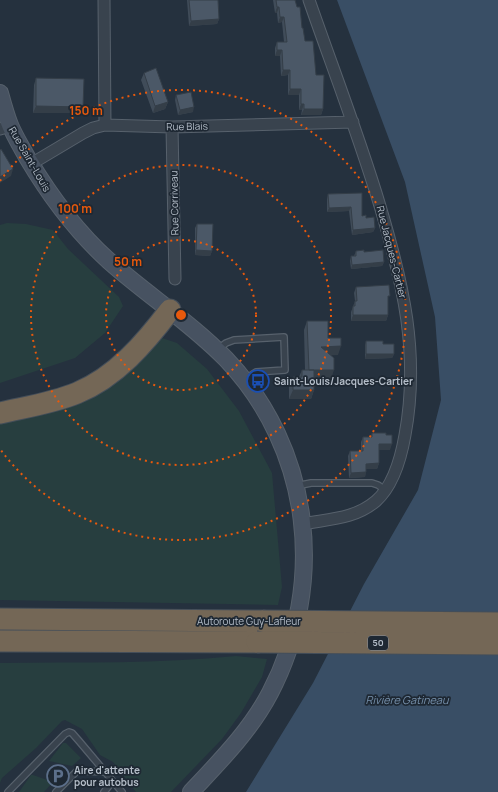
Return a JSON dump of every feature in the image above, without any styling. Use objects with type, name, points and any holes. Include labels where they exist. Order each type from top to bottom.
[{"type":"highway","points":[[0,401],[63,384],[88,373],[109,358],[164,306]]},
{"type":"highway","points":[[0,413],[65,397],[100,381],[128,359],[148,337],[164,306]]},
{"type":"highway","name":"Autoroute Guy-Lafleur","points":[[1,619],[498,623]]},
{"type":"highway","name":"Autoroute Guy-Lafleur","points":[[0,641],[498,644]]},
{"type":"main road","name":"Rue Saint-Louis","points":[[0,93],[5,128],[52,196],[84,235],[110,262],[217,350],[244,380],[260,403],[277,434],[286,454],[296,486],[302,524],[304,555],[302,594],[297,621],[283,664],[270,694],[246,731],[228,753],[191,792]]},
{"type":"street","points":[[104,0],[105,125]]},
{"type":"street","name":"Rue Jacques-Cartier","points":[[302,524],[343,518],[356,514],[371,505],[385,490],[395,472],[402,453],[411,385],[410,344],[405,304],[396,261],[370,172],[309,0]]},
{"type":"street","name":"Rue Blais","points":[[31,164],[83,133],[93,128],[105,125],[172,127],[353,122]]},
{"type":"street","name":"Rue Corriveau","points":[[172,127],[175,279]]},
{"type":"lane","points":[[217,350],[226,343],[234,340],[284,337],[285,370],[256,372],[244,380]]},
{"type":"lane","points":[[296,486],[311,483],[372,483],[385,490]]},
{"type":"lane","points":[[8,792],[31,767],[65,734],[69,732],[107,772],[122,792]]},
{"type":"lane","points":[[56,792],[77,771],[107,772]]},
{"type":"lane","points":[[104,792],[114,781]]},
{"type":"green space","points":[[7,223],[26,224],[53,230],[68,249],[119,297],[123,306],[105,333],[75,358],[0,383],[0,225]]},
{"type":"green space","points":[[159,337],[177,343],[207,369],[239,411],[272,473],[282,587],[278,605],[0,600],[0,422],[47,413]]},
{"type":"green space","points":[[236,656],[267,659],[262,677],[241,713],[222,739],[171,792],[136,792],[113,762],[100,755],[82,729],[65,720],[62,721],[36,748],[2,778],[0,783],[0,663],[148,661],[207,659]]},
{"type":"green space","points":[[63,743],[66,743],[81,758],[72,766],[49,761]]},
{"type":"green space","points":[[31,775],[53,782],[44,792],[19,792]]},
{"type":"water","name":"Rivière Gatineau","points":[[337,0],[498,0],[498,792],[246,792],[313,683],[364,584],[418,490],[441,400],[435,317],[405,182]]},
{"type":"building","points":[[189,0],[218,0],[219,19],[191,21]]},
{"type":"building","points":[[276,0],[295,0],[297,7],[300,7],[305,41],[313,41],[316,75],[324,75],[323,109],[304,109],[304,104],[301,104],[301,89],[290,89],[290,70],[283,70],[282,50],[277,50],[277,42],[287,42],[284,17],[280,17],[279,7],[277,7]]},
{"type":"building","points":[[156,68],[168,102],[155,106],[144,73]]},
{"type":"building","points":[[36,78],[84,79],[83,107],[36,106]]},
{"type":"building","points":[[191,92],[194,107],[180,110],[176,95]]},
{"type":"building","points":[[1,149],[13,169],[0,177],[0,150]]},
{"type":"building","points":[[362,193],[362,216],[366,215],[366,218],[374,217],[375,228],[353,230],[351,207],[329,208],[328,194]]},
{"type":"building","points":[[197,224],[213,224],[212,251],[196,250]]},
{"type":"building","points":[[364,250],[364,252],[383,250],[384,262],[352,265],[351,256],[356,256],[356,251]]},
{"type":"building","points":[[389,285],[390,296],[388,296],[388,315],[353,315],[353,306],[355,306],[355,301],[357,301],[356,287]]},
{"type":"building","points":[[307,321],[328,321],[328,338],[341,338],[341,346],[321,347],[334,358],[334,370],[309,370]]},
{"type":"building","points":[[366,341],[383,341],[383,344],[394,344],[394,354],[366,354]]},
{"type":"building","points":[[302,370],[314,370],[314,390],[293,390],[293,377],[302,377]]},
{"type":"building","points":[[372,433],[386,433],[386,435],[392,435],[392,444],[379,444],[379,463],[366,464],[366,472],[351,473],[350,451],[363,451],[363,437],[372,437]]},
{"type":"place","name":"Saint-Louis/Jacques-Cartier","points":[[258,381]]},
{"type":"place","name":"Aire d'attente pour autobus","points":[[58,776]]}]
